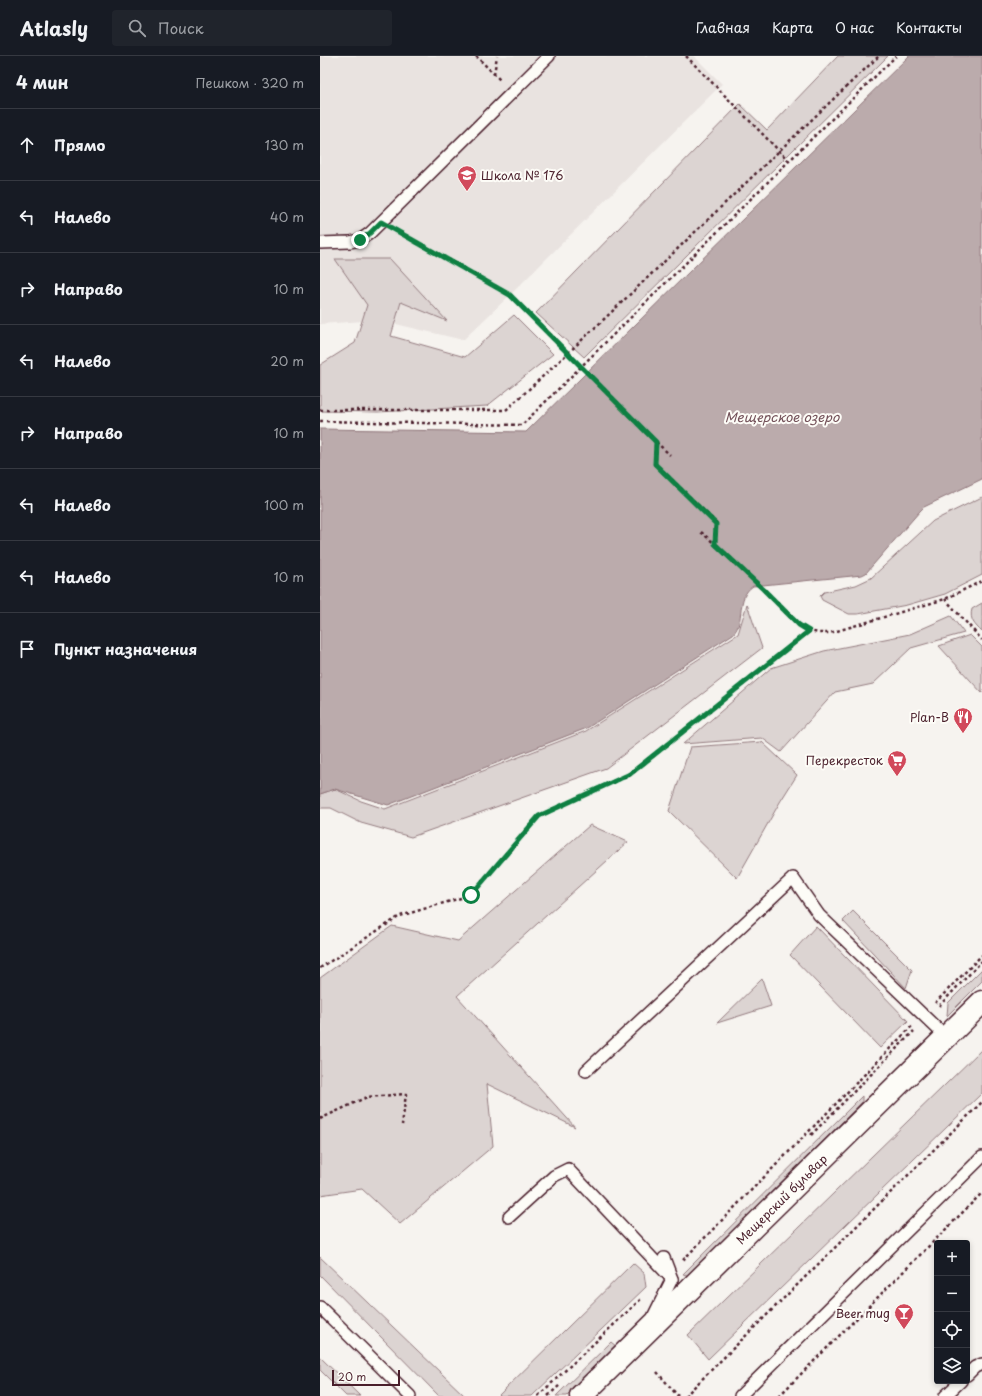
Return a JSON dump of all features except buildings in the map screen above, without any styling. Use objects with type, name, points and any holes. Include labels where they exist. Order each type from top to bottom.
[{"type":"main road","name":"Мещерский бульвар","points":[[581,1396],[982,1002]]},
{"type":"lane","points":[[320,243],[350,242],[360,240],[370,233],[549,56]]},
{"type":"lane","points":[[586,1071],[793,878],[819,916],[922,1016],[946,1037]]},
{"type":"lane","points":[[740,1396],[982,1156]]},
{"type":"lane","points":[[509,1217],[554,1176],[568,1169],[670,1276]]},
{"type":"lane","points":[[646,1332],[670,1276],[664,1258]]},
{"type":"lane","points":[[320,1307],[410,1396]]},
{"type":"lane","points":[[970,1372],[975,1367],[982,1364]]},
{"type":"lane","points":[[945,1396],[958,1384]]},
{"type":"path","points":[[476,56],[494,74],[497,56]]},
{"type":"path","points":[[686,56],[789,161]]},
{"type":"path","points":[[320,410],[506,410],[568,354],[778,150],[879,56]]},
{"type":"path","points":[[320,421],[522,425],[896,56]]},
{"type":"path","points":[[381,222],[510,295],[670,455]]},
{"type":"path","points":[[656,442],[655,464],[716,524],[715,544]]},
{"type":"path","points":[[701,532],[763,589],[799,625],[809,631],[819,633],[830,632],[945,599],[982,581]]},
{"type":"path","points":[[945,599],[982,640]]},
{"type":"path","points":[[320,968],[400,916],[471,895],[539,816],[630,774],[809,631]]},
{"type":"path","points":[[538,1396],[670,1276],[982,955]]},
{"type":"path","points":[[320,1119],[367,1098],[406,1094],[402,1125]]},
{"type":"path","points":[[685,1396],[982,1102]]},
{"type":"path","points":[[778,1396],[982,1193]]},
{"type":"path","points":[[657,1372],[678,1396]]},
{"type":"shaded area","name":"Школа № 176","points":[[320,56],[694,56],[722,84],[463,340],[379,320],[320,324]]},
{"type":"shaded area","points":[[838,56],[888,56],[584,357],[536,313],[740,104],[767,130]]},
{"type":"shaded area","points":[[335,259],[390,259],[447,321],[401,302],[391,336],[465,357],[514,315],[553,354],[487,406],[378,412],[320,411],[320,365],[355,343],[367,305]]},
{"type":"shaded area","points":[[982,497],[982,575],[945,594],[907,605],[858,614],[849,614],[822,600],[820,596],[824,592],[856,585],[871,578],[933,521]]},
{"type":"shaded area","points":[[982,603],[982,632],[973,622],[971,613],[972,609]]},
{"type":"shaded area","points":[[747,604],[762,648],[606,768],[411,837],[361,823],[331,808],[320,808],[320,794],[335,789],[361,801],[385,809],[586,731],[738,634]]},
{"type":"shaded area","points":[[951,616],[964,633],[911,648],[873,684],[835,692],[781,752],[762,738],[683,744],[771,668],[824,651],[910,634]]},
{"type":"shaded area","points":[[970,635],[982,647],[982,693],[939,646]]},
{"type":"shaded area","points":[[762,742],[797,775],[737,878],[669,811],[690,747]]},
{"type":"shaded area","points":[[590,825],[628,842],[457,996],[575,1127],[487,1084],[493,1146],[400,1224],[362,1189],[320,1195],[320,978],[392,926],[458,941]]},
{"type":"shaded area","points":[[853,911],[912,970],[906,988],[843,921]]},
{"type":"shaded area","points":[[816,926],[908,1021],[880,1048],[790,955]]},
{"type":"shaded area","points":[[982,969],[982,981],[947,1016],[948,1003]]},
{"type":"shaded area","points":[[762,979],[771,1006],[717,1023]]},
{"type":"shaded area","points":[[982,1049],[982,1093],[708,1359],[688,1335]]},
{"type":"shaded area","points":[[862,1096],[862,1102],[690,1276],[683,1274]]},
{"type":"shaded area","points":[[320,1257],[465,1396],[439,1396],[320,1275]]},
{"type":"shaded area","points":[[633,1263],[644,1273],[646,1287],[532,1396],[498,1396]]},
{"type":"shaded area","points":[[611,1342],[618,1348],[567,1396],[556,1396]]},
{"type":"shaded area","points":[[320,1357],[360,1396],[346,1396],[320,1370]]},
{"type":"water","name":"Мещерское озеро","points":[[909,56],[982,56],[982,479],[924,507],[866,573],[862,575],[753,586],[744,597],[739,623],[733,634],[587,728],[388,805],[335,789],[320,794],[320,429],[526,432]]},
{"type":"place","name":"Школа № 176","points":[[467,192]]},
{"type":"place","name":"Plan-B","points":[[963,734]]},
{"type":"place","name":"Перекресток","points":[[897,777]]},
{"type":"place","name":"Beer mug","points":[[904,1330]]},
{"type":"route","points":[[360,240],[381,222],[510,295],[656,442],[655,464],[716,524],[715,544],[799,625],[809,631],[630,774],[539,816],[471,895]]}]
